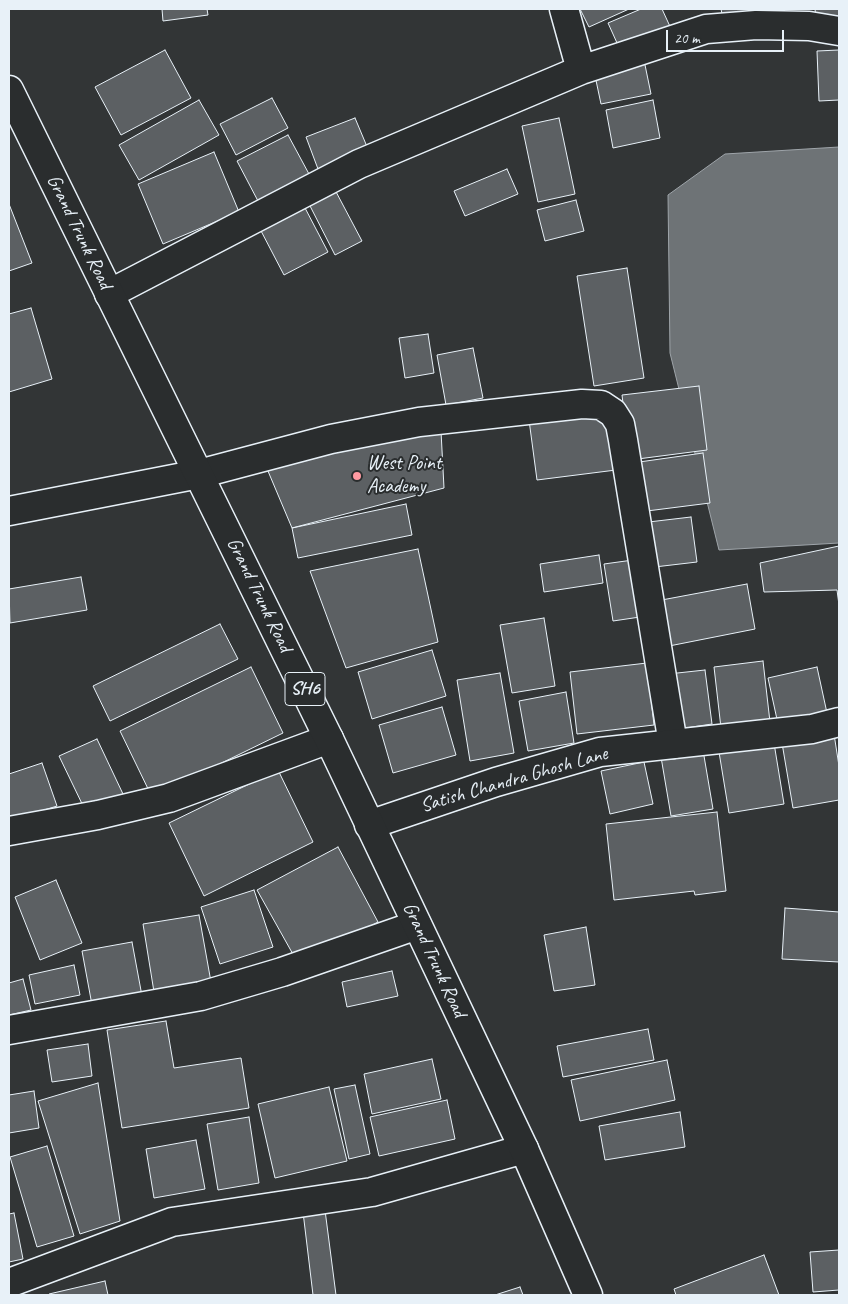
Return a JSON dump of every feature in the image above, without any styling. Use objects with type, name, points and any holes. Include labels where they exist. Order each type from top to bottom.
[{"type":"street","points":[[564,9],[581,70]]},
{"type":"street","points":[[109,294],[359,164],[581,70],[706,29],[756,25],[808,17],[839,30]]},
{"type":"street","name":"Grand Trunk Road","points":[[9,90],[329,739],[524,1149],[588,1295]]},
{"type":"street","points":[[9,511],[200,474],[331,439],[420,422],[582,404],[601,405],[613,413],[620,424],[673,744]]},
{"type":"street","name":"Satish Chandra Ghosh Lane","points":[[369,825],[496,782],[600,752],[812,729],[839,722]]},
{"type":"street","points":[[9,831],[98,815],[169,798],[329,739]]},
{"type":"street","points":[[9,1030],[201,996],[282,972],[417,925]]},
{"type":"street","points":[[9,1283],[172,1222],[372,1192],[524,1149]]},
{"type":"shaded area","points":[[839,147],[839,543],[719,550],[670,353],[668,195],[725,154]]},
{"type":"building","points":[[162,9],[207,9],[208,15],[163,21]]},
{"type":"building","points":[[580,9],[629,9],[589,27]]},
{"type":"building","points":[[641,9],[662,9],[673,33],[622,54],[608,23]]},
{"type":"building","points":[[721,9],[785,9],[785,10],[723,19]]},
{"type":"building","points":[[815,9],[839,9],[839,18],[816,18]]},
{"type":"building","points":[[165,50],[191,98],[121,135],[95,87]]},
{"type":"building","points":[[839,50],[839,100],[819,101],[817,51]]},
{"type":"building","points":[[644,60],[651,94],[601,104],[594,71]]},
{"type":"building","points":[[272,98],[288,128],[236,155],[220,124]]},
{"type":"building","points":[[199,100],[219,135],[139,180],[119,145]]},
{"type":"building","points":[[653,100],[660,138],[613,148],[606,110]]},
{"type":"building","points":[[355,118],[368,149],[318,169],[306,137]]},
{"type":"building","points":[[559,118],[575,194],[538,202],[522,126]]},
{"type":"building","points":[[288,135],[309,174],[258,201],[237,161]]},
{"type":"building","points":[[214,152],[239,212],[163,244],[138,184]]},
{"type":"building","points":[[507,169],[518,194],[465,216],[454,191]]},
{"type":"building","points":[[334,188],[362,241],[335,255],[308,202]]},
{"type":"building","points":[[576,200],[584,231],[545,241],[537,210]]},
{"type":"building","points":[[9,204],[32,263],[9,271]]},
{"type":"building","points":[[304,206],[328,252],[284,275],[260,229]]},
{"type":"building","points":[[627,268],[644,378],[594,386],[577,276]]},
{"type":"building","points":[[31,308],[52,379],[9,392],[9,314]]},
{"type":"building","points":[[428,334],[434,373],[405,378],[399,338]]},
{"type":"building","points":[[473,348],[483,398],[446,405],[437,355]]},
{"type":"building","points":[[699,386],[707,450],[630,460],[622,395]]},
{"type":"building","points":[[608,409],[616,470],[537,480],[529,420]]},
{"type":"building","name":"West Point Academy","points":[[441,431],[444,488],[292,528],[265,464]]},
{"type":"building","points":[[703,453],[710,503],[639,512],[632,463]]},
{"type":"building","points":[[406,504],[412,535],[298,558],[292,528]]},
{"type":"building","points":[[691,517],[697,562],[646,568],[640,523]]},
{"type":"building","points":[[839,546],[839,605],[837,590],[764,592],[760,563]]},
{"type":"building","points":[[418,549],[438,642],[346,668],[310,571]]},
{"type":"building","points":[[599,555],[603,583],[544,592],[540,564]]},
{"type":"building","points":[[633,560],[640,617],[613,621],[604,564]]},
{"type":"building","points":[[81,577],[87,610],[10,623],[9,589]]},
{"type":"building","points":[[747,584],[755,629],[659,648],[651,602]]},
{"type":"building","points":[[544,618],[555,686],[512,693],[500,625]]},
{"type":"building","points":[[220,624],[238,659],[110,721],[93,686]]},
{"type":"building","points":[[432,650],[446,696],[372,719],[358,672]]},
{"type":"building","points":[[763,661],[770,722],[721,728],[714,667]]},
{"type":"building","points":[[647,663],[654,725],[577,734],[570,672]]},
{"type":"building","points":[[251,667],[283,733],[152,797],[120,731]]},
{"type":"building","points":[[817,667],[827,713],[778,724],[768,678]]},
{"type":"building","points":[[705,670],[712,724],[666,731],[659,675]]},
{"type":"building","points":[[500,673],[514,753],[470,761],[457,680]]},
{"type":"building","points":[[566,692],[574,743],[528,751],[519,701]]},
{"type":"building","points":[[442,707],[456,755],[393,773],[379,725]]},
{"type":"building","points":[[834,734],[839,766],[839,800],[793,808],[782,743]]},
{"type":"building","points":[[97,739],[123,794],[86,812],[59,756]]},
{"type":"building","points":[[774,743],[784,804],[729,813],[719,752]]},
{"type":"building","points":[[703,750],[713,809],[671,816],[661,757]]},
{"type":"building","points":[[644,762],[653,804],[610,814],[601,771]]},
{"type":"building","points":[[42,763],[57,806],[9,821],[9,774]]},
{"type":"building","points":[[278,770],[313,842],[204,896],[169,823]]},
{"type":"building","points":[[717,812],[726,891],[695,895],[694,891],[614,900],[606,824]]},
{"type":"building","points":[[338,847],[378,922],[299,965],[257,890]]},
{"type":"building","points":[[56,880],[82,943],[40,960],[15,897]]},
{"type":"building","points":[[254,890],[273,947],[220,964],[201,907]]},
{"type":"building","points":[[785,908],[839,912],[839,962],[782,959]]},
{"type":"building","points":[[199,915],[211,982],[154,992],[143,924]]},
{"type":"building","points":[[586,927],[595,985],[554,991],[544,935]]},
{"type":"building","points":[[132,942],[142,996],[92,1005],[82,951]]},
{"type":"building","points":[[74,965],[80,995],[35,1004],[29,975]]},
{"type":"building","points":[[392,971],[398,996],[347,1007],[342,982]]},
{"type":"building","points":[[23,979],[31,1010],[9,1015],[9,983]]},
{"type":"building","points":[[166,1021],[174,1068],[241,1058],[249,1108],[122,1128],[107,1030]]},
{"type":"building","points":[[648,1029],[654,1060],[563,1077],[557,1046]]},
{"type":"building","points":[[88,1044],[92,1076],[52,1082],[47,1050]]},
{"type":"building","points":[[432,1059],[441,1099],[372,1114],[364,1074]]},
{"type":"building","points":[[667,1060],[675,1100],[580,1121],[571,1080]]},
{"type":"building","points":[[98,1083],[120,1221],[80,1234],[38,1101]]},
{"type":"building","points":[[355,1085],[370,1154],[349,1159],[334,1089]]},
{"type":"building","points":[[329,1087],[347,1161],[275,1178],[258,1104]]},
{"type":"building","points":[[34,1091],[39,1128],[9,1133],[9,1095]]},
{"type":"building","points":[[447,1100],[455,1139],[379,1156],[370,1117]]},
{"type":"building","points":[[680,1112],[685,1147],[605,1160],[599,1126]]},
{"type":"building","points":[[249,1117],[259,1183],[218,1190],[207,1124]]},
{"type":"building","points":[[196,1140],[205,1189],[154,1198],[146,1149]]},
{"type":"building","points":[[47,1146],[74,1236],[37,1247],[10,1157]]},
{"type":"building","points":[[325,1210],[336,1295],[313,1295],[303,1212]]},
{"type":"building","points":[[14,1213],[23,1259],[9,1262],[9,1214]]},
{"type":"building","points":[[839,1250],[839,1290],[813,1292],[810,1252]]},
{"type":"building","points":[[764,1255],[779,1295],[676,1295],[674,1289]]},
{"type":"building","points":[[105,1281],[108,1295],[49,1295],[49,1294]]},
{"type":"building","points":[[520,1287],[523,1295],[495,1295]]},
{"type":"place","name":"West Point Academy","points":[[357,476]]}]
